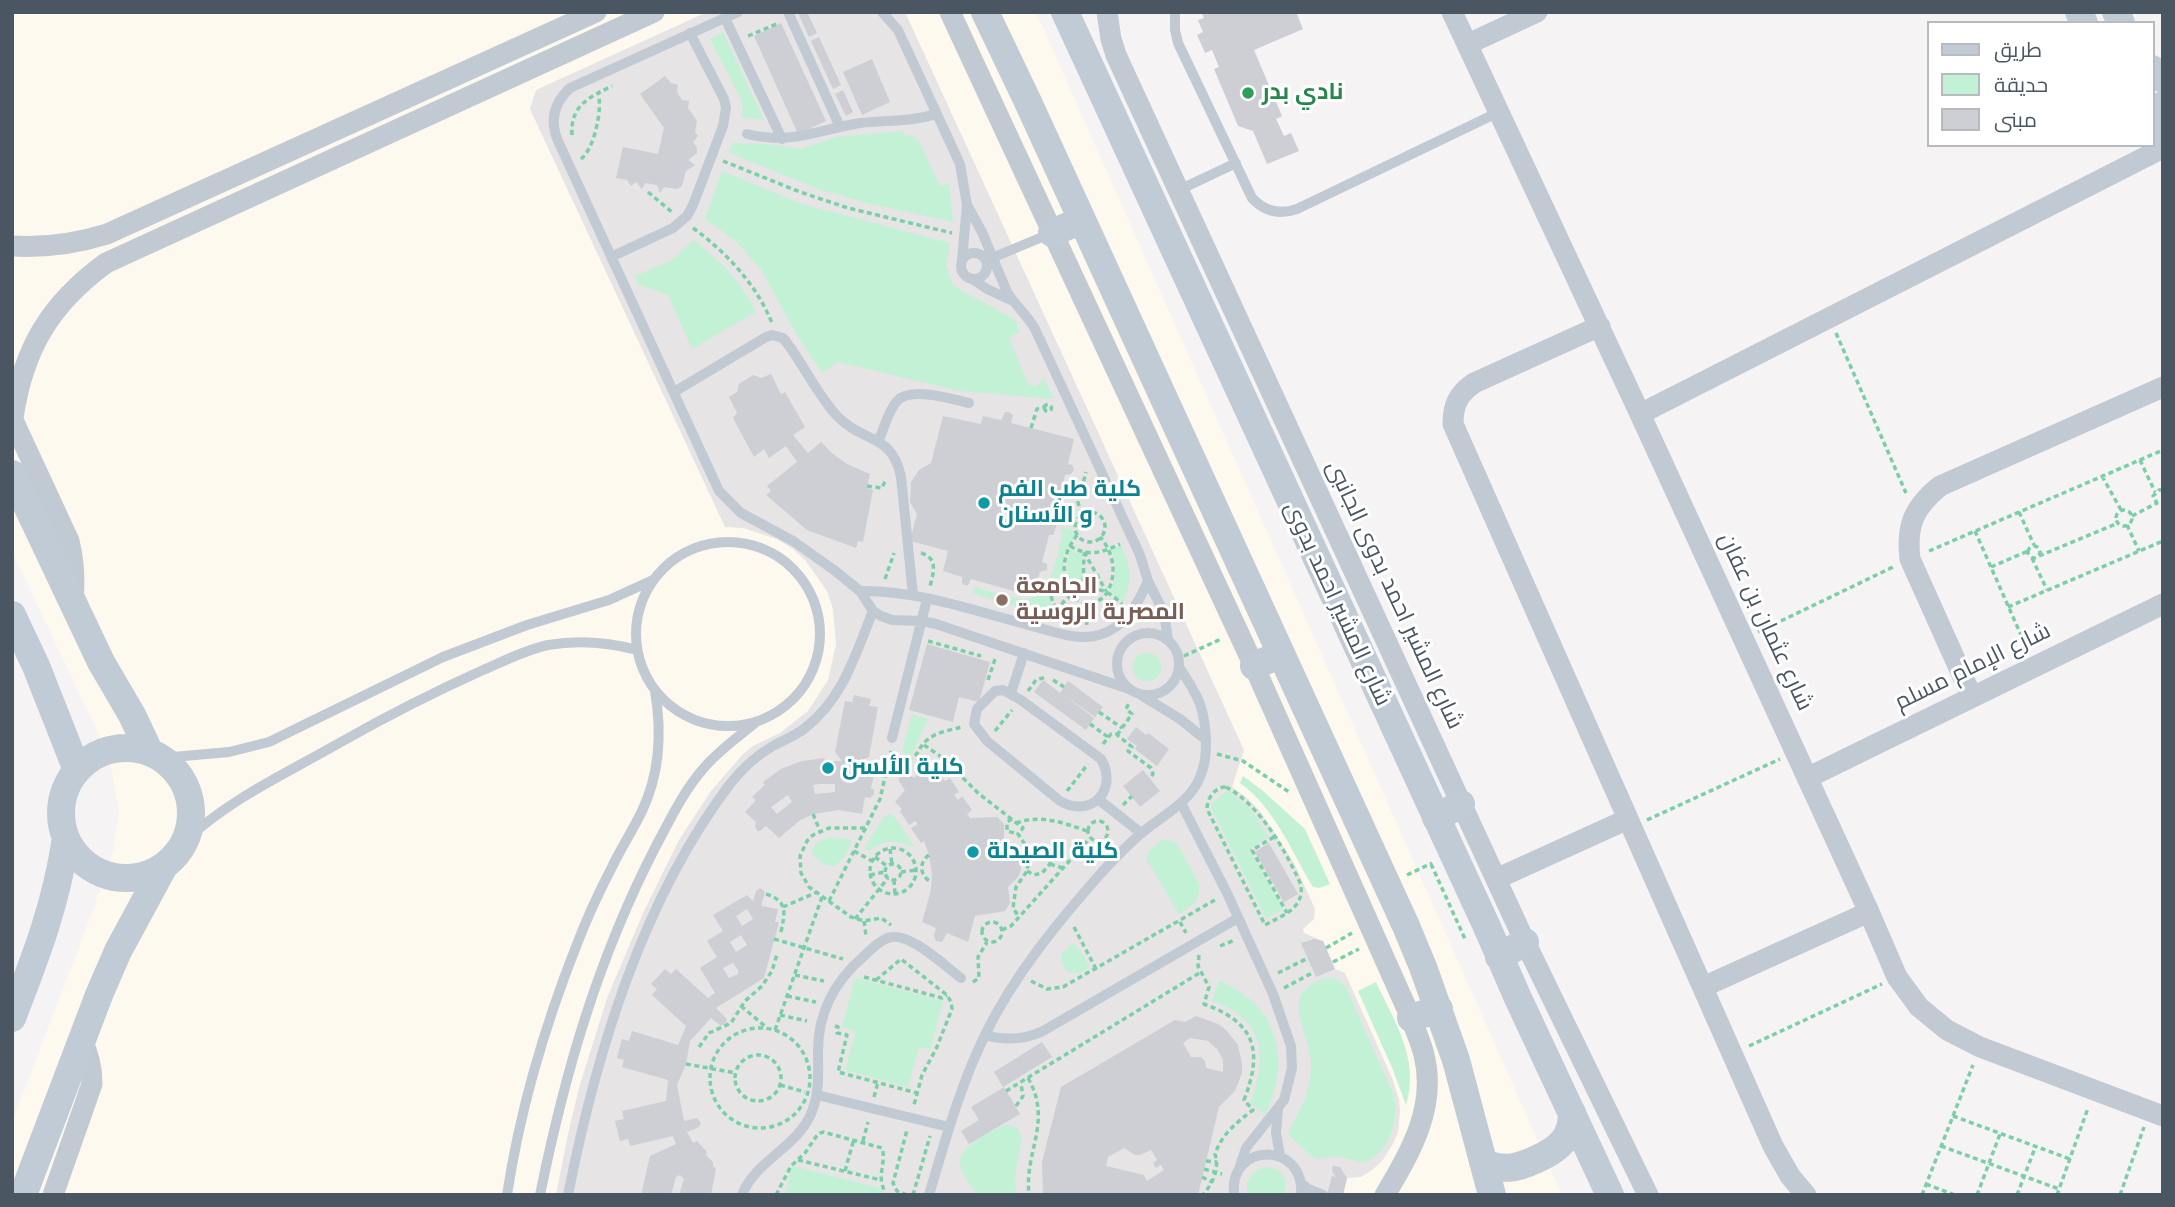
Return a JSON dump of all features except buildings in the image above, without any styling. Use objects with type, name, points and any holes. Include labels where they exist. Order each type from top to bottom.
[{"type":"street","points":[[12,246],[61,246],[107,234],[574,17],[596,12]]},
{"type":"street","points":[[73,602],[74,561],[69,541],[12,418],[24,366],[48,318],[65,297],[106,263],[654,12]]},
{"type":"street","points":[[950,12],[1254,666],[1411,1018],[1424,1054],[1426,1104],[1417,1136],[1385,1195]]},
{"type":"street","points":[[985,12],[1423,967],[1456,1060],[1492,1195]]},
{"type":"street","name":"شارع المشير احمد بدوى","points":[[1065,12],[1610,1195]]},
{"type":"street","name":"شارع المشير احمد بدوى الجانبى","points":[[1108,12],[1116,55],[1525,942],[1648,1195]]},
{"type":"street","name":"شارع عثمان بن عفان","points":[[1452,12],[1744,639],[1897,977],[1919,1007],[1947,1030],[1980,1047],[2156,1114]]},
{"type":"street","points":[[1468,44],[1537,12]]},
{"type":"street","points":[[574,17],[586,43]]},
{"type":"street","points":[[2158,107],[2158,125],[2163,139]]},
{"type":"street","points":[[1640,414],[2163,148]]},
{"type":"street","points":[[1052,233],[1082,220]]},
{"type":"street","points":[[1600,327],[1474,383],[1464,390],[1457,400],[1453,411],[1453,424],[1773,1146],[1790,1176],[1807,1195]]},
{"type":"street","points":[[1972,697],[1910,559],[1909,536],[1915,513],[1925,498],[1940,486],[2163,387]]},
{"type":"street","points":[[12,474],[101,662],[155,755]]},
{"type":"street","name":"شارع الإمام مسلم","points":[[1807,778],[2163,604]]},
{"type":"street","points":[[12,615],[24,661],[77,770]]},
{"type":"street","points":[[1254,666],[1281,654]]},
{"type":"street","points":[[23,1195],[81,1039],[118,951],[164,866],[184,842],[189,827],[189,796],[183,782],[174,769],[155,755],[133,748],[110,750],[88,759],[67,785],[61,802],[61,821],[73,851],[94,870],[108,876],[137,877],[164,866]]},
{"type":"street","points":[[1436,818],[1461,804]]},
{"type":"street","points":[[1496,879],[1630,823]]},
{"type":"street","points":[[12,1018],[49,920],[66,838]]},
{"type":"street","points":[[1703,987],[1869,912]]},
{"type":"street","points":[[1499,957],[1525,942]]},
{"type":"street","points":[[1411,1018],[1439,1009]]},
{"type":"street","points":[[53,1195],[93,1084],[89,1053],[81,1039]]},
{"type":"street","points":[[1483,1163],[1497,1168],[1520,1167],[1554,1151],[1570,1130],[1572,1113]]},
{"type":"lane","points":[[738,12],[578,84],[562,95],[554,112],[554,132],[714,481],[725,499],[741,513],[807,550],[860,591],[873,611],[892,620],[922,621],[1148,695],[1166,690],[1177,676],[1179,662]]},
{"type":"lane","points":[[882,12],[898,30],[960,164],[967,205],[966,236],[961,264],[963,273],[987,289],[1013,301]]},
{"type":"lane","points":[[1175,12],[1178,43],[1252,198],[1257,204],[1271,211],[1289,212],[1499,112]]},
{"type":"lane","points":[[789,15],[840,127]]},
{"type":"lane","points":[[724,18],[782,139]]},
{"type":"lane","points":[[611,257],[673,228],[683,220],[693,205],[723,126],[726,108],[724,99],[690,33]]},
{"type":"lane","points":[[747,134],[782,139],[867,122],[918,119],[936,114]]},
{"type":"lane","points":[[1179,190],[1236,163]]},
{"type":"lane","points":[[967,205],[989,259],[1013,301],[1026,313],[1035,329],[1132,538],[1148,581],[1164,612],[1168,640]]},
{"type":"lane","points":[[962,260],[974,253],[989,259],[1052,233]]},
{"type":"lane","points":[[971,278],[984,274],[989,259]]},
{"type":"lane","points":[[674,392],[766,337],[777,335],[786,342],[840,419],[892,452],[897,460],[913,595]]},
{"type":"lane","points":[[878,442],[897,401],[907,394],[969,403]]},
{"type":"lane","points":[[540,1195],[561,1094],[592,992],[642,873],[687,789],[719,752],[757,722],[780,710],[800,692],[813,669],[819,643],[818,616],[809,591],[794,569],[772,553],[747,544],[721,542],[695,548],[672,561],[653,580],[642,602],[636,626],[637,650],[644,672],[655,691],[671,707],[690,719],[734,727],[757,722]]},
{"type":"lane","points":[[155,755],[229,752],[270,742],[443,657],[516,629],[609,600],[653,580]]},
{"type":"lane","points":[[860,591],[913,595],[1049,630],[1088,637],[1099,635],[1118,625],[1132,611],[1148,581]]},
{"type":"lane","points":[[892,738],[927,599]]},
{"type":"lane","points":[[568,1195],[586,1112],[609,1030],[649,928],[680,862],[716,803],[748,763],[772,746],[797,734],[828,706],[849,673],[873,611]]},
{"type":"lane","points":[[1118,625],[1129,640]]},
{"type":"lane","points":[[929,1195],[949,1127],[985,1035],[1021,974],[1066,913],[1110,863],[1142,833],[1181,803],[1202,774],[1205,739],[1200,706],[1175,648],[1162,636],[1148,633],[1129,640],[1120,651],[1117,664],[1120,678],[1134,692],[1180,719],[1205,739]]},
{"type":"lane","points":[[184,842],[234,802],[374,723],[437,690],[530,650],[583,642],[637,650]]},
{"type":"lane","points":[[1011,693],[1024,653]]},
{"type":"lane","points":[[507,1195],[528,1096],[563,980],[611,868],[650,791],[659,732],[655,691]]},
{"type":"lane","points":[[995,691],[1011,693],[1101,759],[1107,772],[1107,780],[1103,793],[1093,803],[1080,807],[1060,802],[987,741],[974,724],[977,709],[995,691]]},
{"type":"lane","points":[[1098,799],[1142,833]]},
{"type":"lane","points":[[1181,803],[1227,893],[1273,994],[1289,1035],[1293,1057],[1288,1090],[1278,1110],[1246,1148],[1231,1192]]},
{"type":"lane","points":[[985,1035],[1015,1040],[1044,1031],[1238,918]]},
{"type":"lane","points":[[742,1195],[757,1172],[794,1140],[808,1119],[819,1072],[821,1024],[827,1004],[837,985],[855,964],[880,942],[897,936],[909,939],[961,978]]},
{"type":"lane","points":[[812,1094],[949,1127]]},
{"type":"lane","points":[[1278,1110],[1276,1133],[1280,1156]]},
{"type":"lane","points":[[1239,1169],[1253,1157],[1262,1154],[1280,1156],[1294,1167],[1301,1183],[1301,1195]]},
{"type":"lane","points":[[1301,1183],[1323,1195]]},
{"type":"path","points":[[736,41],[789,15]]},
{"type":"path","points":[[572,139],[572,123],[578,108],[589,97],[623,82]]},
{"type":"path","points":[[581,159],[591,149],[600,107],[598,93]]},
{"type":"path","points":[[576,149],[589,179],[577,184]]},
{"type":"path","points":[[711,157],[848,208],[966,236]]},
{"type":"path","points":[[648,192],[727,256],[743,273],[768,313],[777,335]]},
{"type":"path","points":[[1830,318],[1915,513]]},
{"type":"path","points":[[1031,428],[1037,409],[1047,404],[1057,405]]},
{"type":"path","points":[[1744,639],[1910,559],[2163,450]]},
{"type":"path","points":[[2132,516],[2160,503],[2153,496],[2155,492],[2140,460]]},
{"type":"path","points":[[1082,514],[1078,503],[1087,466]]},
{"type":"path","points":[[867,486],[882,488],[888,472]]},
{"type":"path","points":[[2102,476],[2121,510]]},
{"type":"path","points":[[2155,492],[2163,490]]},
{"type":"path","points":[[2121,510],[2129,511],[2132,516],[2127,525]]},
{"type":"path","points":[[2118,523],[2116,517],[2121,510]]},
{"type":"path","points":[[1077,535],[1088,541],[1100,537],[1104,527],[1101,517],[1092,512],[1082,514],[1076,522],[1077,535],[1064,564],[1065,578],[1072,595],[1085,603],[1100,601],[1108,593],[1113,572],[1109,549],[1100,537]]},
{"type":"path","points":[[2019,512],[2034,545],[2040,548],[2039,555]]},
{"type":"path","points":[[1059,518],[1076,522]]},
{"type":"path","points":[[2032,558],[2118,523],[2127,525]]},
{"type":"path","points":[[2127,525],[2139,551]]},
{"type":"path","points":[[1975,531],[2035,667]]},
{"type":"path","points":[[883,591],[890,561],[906,532]]},
{"type":"path","points":[[1070,546],[1094,553],[1132,538]]},
{"type":"path","points":[[2008,607],[2163,541]]},
{"type":"path","points":[[1991,568],[2028,551],[2029,547],[2034,545]]},
{"type":"path","points":[[2028,551],[2047,590]]},
{"type":"path","points":[[1083,590],[1084,552]]},
{"type":"path","points":[[1084,552],[1108,593],[1132,611]]},
{"type":"path","points":[[1057,608],[1051,591],[1056,582],[1065,578]]},
{"type":"path","points":[[1049,630],[1057,608],[1072,595],[1083,590],[1108,593]]},
{"type":"path","points":[[1085,603],[1088,637]]},
{"type":"path","points":[[1179,662],[1238,632]]},
{"type":"path","points":[[917,639],[995,660],[990,667],[986,684]]},
{"type":"path","points":[[1117,735],[1132,714],[1126,709],[1134,692]]},
{"type":"path","points":[[1099,712],[1122,728]]},
{"type":"path","points":[[890,760],[914,758],[933,735],[974,724]]},
{"type":"path","points":[[1090,724],[1109,737]]},
{"type":"path","points":[[828,901],[880,799],[890,760],[892,738]]},
{"type":"path","points":[[924,745],[943,758],[971,786],[1023,828],[1018,834]]},
{"type":"path","points":[[1205,751],[1237,758],[1291,793],[1301,797],[1312,796]]},
{"type":"path","points":[[1630,823],[1796,752]]},
{"type":"path","points":[[1221,787],[1237,793],[1256,812],[1274,837],[1300,885],[1299,902],[1287,913],[1265,925],[1209,812],[1207,805],[1210,798],[1221,787]]},
{"type":"path","points":[[813,814],[820,831]]},
{"type":"path","points":[[1012,819],[1007,822],[1007,831],[1018,834],[1028,849],[1027,871],[1015,892],[1013,910],[1019,917]]},
{"type":"path","points":[[1016,823],[1037,819],[1052,820],[1087,831]]},
{"type":"path","points":[[1097,821],[1106,825],[1108,833],[1104,839],[1097,841],[1090,838],[1087,831],[1090,824],[1097,821]]},
{"type":"path","points":[[865,828],[829,828],[820,831],[807,841],[800,856],[801,873],[816,893],[855,919],[886,919],[897,936]]},
{"type":"path","points":[[1274,837],[1252,850],[1287,913]]},
{"type":"path","points":[[1002,930],[1009,928],[1090,838]]},
{"type":"path","points":[[1027,871],[1042,873],[1050,864],[1049,855],[1044,849],[1036,846],[1028,849]]},
{"type":"path","points":[[870,875],[884,872],[890,865],[890,848]]},
{"type":"path","points":[[929,855],[922,863],[919,870],[914,880],[908,889],[895,894],[878,890],[870,875],[873,859],[879,852],[890,848],[901,849],[910,855],[919,870],[924,877],[931,882]]},
{"type":"path","points":[[854,851],[896,865],[901,872]]},
{"type":"path","points":[[1387,885],[1452,853]]},
{"type":"path","points":[[1020,855],[1028,855]]},
{"type":"path","points":[[1022,863],[1028,863]]},
{"type":"path","points":[[1050,864],[1063,868]]},
{"type":"path","points":[[901,872],[919,870]]},
{"type":"path","points":[[884,872],[888,878],[894,880]]},
{"type":"path","points":[[894,880],[901,872]]},
{"type":"path","points":[[855,919],[888,878]]},
{"type":"path","points":[[894,880],[895,894]]},
{"type":"path","points":[[783,906],[816,893]]},
{"type":"path","points":[[1021,974],[1041,987],[1063,987],[1227,893]]},
{"type":"path","points":[[766,894],[776,898],[783,906],[781,932]]},
{"type":"path","points":[[775,1030],[822,897]]},
{"type":"path","points":[[1066,913],[1096,969]]},
{"type":"path","points":[[995,922],[1001,927],[1002,934],[998,941],[987,942],[982,936],[984,925],[995,922]]},
{"type":"path","points":[[1326,948],[1373,932]]},
{"type":"path","points":[[1333,962],[1373,932]]},
{"type":"path","points":[[774,940],[855,964]]},
{"type":"path","points":[[961,978],[965,976],[972,983],[978,980],[978,957],[987,942]]},
{"type":"path","points":[[699,1047],[709,1033],[731,1023],[741,1006],[767,979],[777,954]]},
{"type":"path","points":[[1266,979],[1308,958]]},
{"type":"path","points":[[876,981],[901,960],[947,995],[952,1009],[922,1075],[893,1182],[897,1191],[906,1195]]},
{"type":"path","points":[[1006,1091],[1201,972]]},
{"type":"path","points":[[1273,994],[1314,972]]},
{"type":"path","points":[[795,975],[837,985]]},
{"type":"path","points":[[864,977],[942,998],[947,995]]},
{"type":"path","points":[[1732,1054],[1897,977]]},
{"type":"path","points":[[1203,1195],[1211,1188],[1217,1162],[1214,1154],[1224,1135],[1253,1110],[1244,1100],[1251,1082],[1254,1061],[1250,1040],[1238,1023],[1221,1010],[1204,1004],[1209,987],[1205,979]]},
{"type":"path","points":[[787,996],[827,1004]]},
{"type":"path","points":[[741,1006],[767,1028]]},
{"type":"path","points":[[780,1015],[838,1027],[837,1033],[846,1035],[838,1072],[917,1093]]},
{"type":"path","points":[[752,1028],[775,1030],[792,1039],[804,1054],[810,1073],[812,1094],[796,1112],[779,1124],[768,1127],[747,1126],[720,1109],[711,1089],[710,1068],[720,1047],[731,1037],[752,1028]]},
{"type":"path","points":[[1922,1195],[1980,1047]]},
{"type":"path","points":[[764,1056],[778,1067],[780,1085],[766,1100],[752,1101],[740,1093],[735,1080],[736,1073],[747,1058],[764,1056]]},
{"type":"path","points":[[686,1064],[736,1073]]},
{"type":"path","points":[[1028,1078],[1036,1094],[1039,1111],[1029,1195]]},
{"type":"path","points":[[1016,1106],[1023,1096],[1020,1083]]},
{"type":"path","points":[[780,1085],[812,1094]]},
{"type":"path","points":[[2057,1195],[2094,1091]]},
{"type":"path","points":[[2120,1195],[2156,1114]]},
{"type":"path","points":[[1953,1116],[2070,1159]]},
{"type":"path","points":[[912,1195],[933,1123]]},
{"type":"path","points":[[776,1195],[789,1168],[820,1133],[883,1148],[884,1195]]},
{"type":"path","points":[[1977,1195],[2000,1134]]},
{"type":"path","points":[[845,1171],[854,1139]]},
{"type":"path","points":[[1941,1146],[2059,1189]]},
{"type":"path","points":[[2017,1195],[2036,1147]]},
{"type":"path","points":[[798,1160],[882,1180]]},
{"type":"path","points":[[1206,1161],[1217,1162]]},
{"type":"path","points":[[1204,1169],[1212,1171]]},
{"type":"path","points":[[1202,1177],[1212,1182]]},
{"type":"path","points":[[1926,1184],[1955,1195]]},
{"type":"shaded area","points":[[12,12],[1036,12],[1562,1195],[12,1195],[12,1122],[90,918],[113,851],[119,811],[109,756],[12,552]]},
{"type":"shaded area","name":"الجامعة المصرية الروسية","points":[[707,12],[905,12],[1244,750],[1232,787],[1260,811],[1294,863],[1315,909],[1314,919],[1303,929],[1304,933],[1323,941],[1335,969],[1345,973],[1392,1078],[1400,1112],[1398,1132],[1393,1144],[1382,1161],[1372,1170],[1361,1177],[1347,1178],[1343,1195],[556,1195],[579,1088],[607,998],[644,911],[679,840],[711,791],[744,753],[780,733],[808,711],[828,680],[836,645],[833,609],[827,591],[806,561],[777,539],[743,528],[725,527],[530,109],[536,90]]},
{"type":"green space","points":[[723,32],[764,120],[741,117],[741,99],[710,39]]},
{"type":"green space","points":[[903,131],[904,135],[913,136],[919,141],[940,186],[949,183],[953,222],[821,190],[729,153],[732,143],[800,149],[836,137]]},
{"type":"green space","points":[[722,171],[802,204],[950,243],[946,265],[952,283],[1014,319],[1020,332],[1009,337],[1028,384],[1036,387],[1044,378],[1054,399],[960,391],[838,362],[822,373],[797,335],[762,271],[737,242],[705,219]]},
{"type":"green space","points":[[693,240],[729,272],[756,312],[692,349],[668,295],[638,284],[635,276],[674,259]]},
{"type":"green space","points":[[1061,527],[1073,530],[1075,536],[1064,555],[1062,575],[1054,581],[1049,590],[1049,599],[1054,608],[1051,617],[972,593],[974,587],[1023,599],[1041,592],[1052,574],[1063,532],[1060,531]]},
{"type":"green space","points":[[1121,545],[1130,573],[1123,602],[1110,592],[1115,571],[1111,550]]},
{"type":"green space","points":[[1070,550],[1082,554],[1082,589],[1072,592],[1066,571]]},
{"type":"green space","points":[[1147,653],[1157,657],[1161,667],[1157,677],[1147,681],[1137,677],[1133,667],[1137,657]]},
{"type":"green space","points":[[912,714],[928,719],[912,754],[906,756],[902,751]]},
{"type":"green space","points":[[1243,776],[1305,829],[1330,884],[1313,887],[1273,817],[1240,783]]},
{"type":"green space","points":[[1228,790],[1250,809],[1269,837],[1249,849],[1283,909],[1266,918],[1211,808],[1213,802]]},
{"type":"green space","points":[[889,814],[894,816],[914,846],[890,842],[866,850],[865,847],[884,817]]},
{"type":"green space","points":[[829,837],[849,839],[851,842],[841,861],[833,866],[819,861],[811,851],[818,842]]},
{"type":"green space","points":[[1162,840],[1178,845],[1199,884],[1196,902],[1179,914],[1147,860],[1149,851]]},
{"type":"green space","points":[[1072,944],[1076,945],[1089,965],[1079,973],[1066,971],[1061,961],[1062,953]]},
{"type":"green space","points":[[855,978],[943,1001],[930,1050],[919,1047],[908,1087],[845,1070],[856,1031],[842,1027]]},
{"type":"green space","points":[[1325,978],[1336,979],[1345,985],[1394,1096],[1395,1116],[1391,1135],[1380,1151],[1364,1163],[1338,1156],[1317,1159],[1288,1134],[1304,1100],[1311,1074],[1310,1054],[1300,1015],[1300,998],[1304,990]]},
{"type":"green space","points":[[1219,980],[1244,994],[1259,1009],[1274,1036],[1278,1067],[1272,1099],[1265,1114],[1250,1103],[1259,1070],[1258,1041],[1243,1018],[1230,1008],[1212,1001]]},
{"type":"green space","points":[[1376,982],[1398,1027],[1408,1057],[1410,1088],[1406,1105],[1358,991]]},
{"type":"green space","points":[[1005,1125],[1018,1129],[1022,1138],[1015,1176],[1016,1195],[977,1195],[963,1173],[960,1158],[976,1140]]},
{"type":"green space","points":[[792,1166],[884,1189],[882,1195],[785,1195]]},
{"type":"green space","points":[[1267,1167],[1277,1170],[1283,1176],[1286,1185],[1284,1195],[1248,1195],[1250,1176]]},
{"type":"place","name":"نادي بدر","points":[[1248,93]]},
{"type":"place","name":"كلية طب الفم و الأسنان","points":[[984,503]]},
{"type":"place","name":"الجامعة المصرية الروسية","points":[[1002,600]]},
{"type":"place","name":"كلية الألسن","points":[[828,768]]},
{"type":"place","name":"كلية الصيدلة","points":[[973,852]]}]
